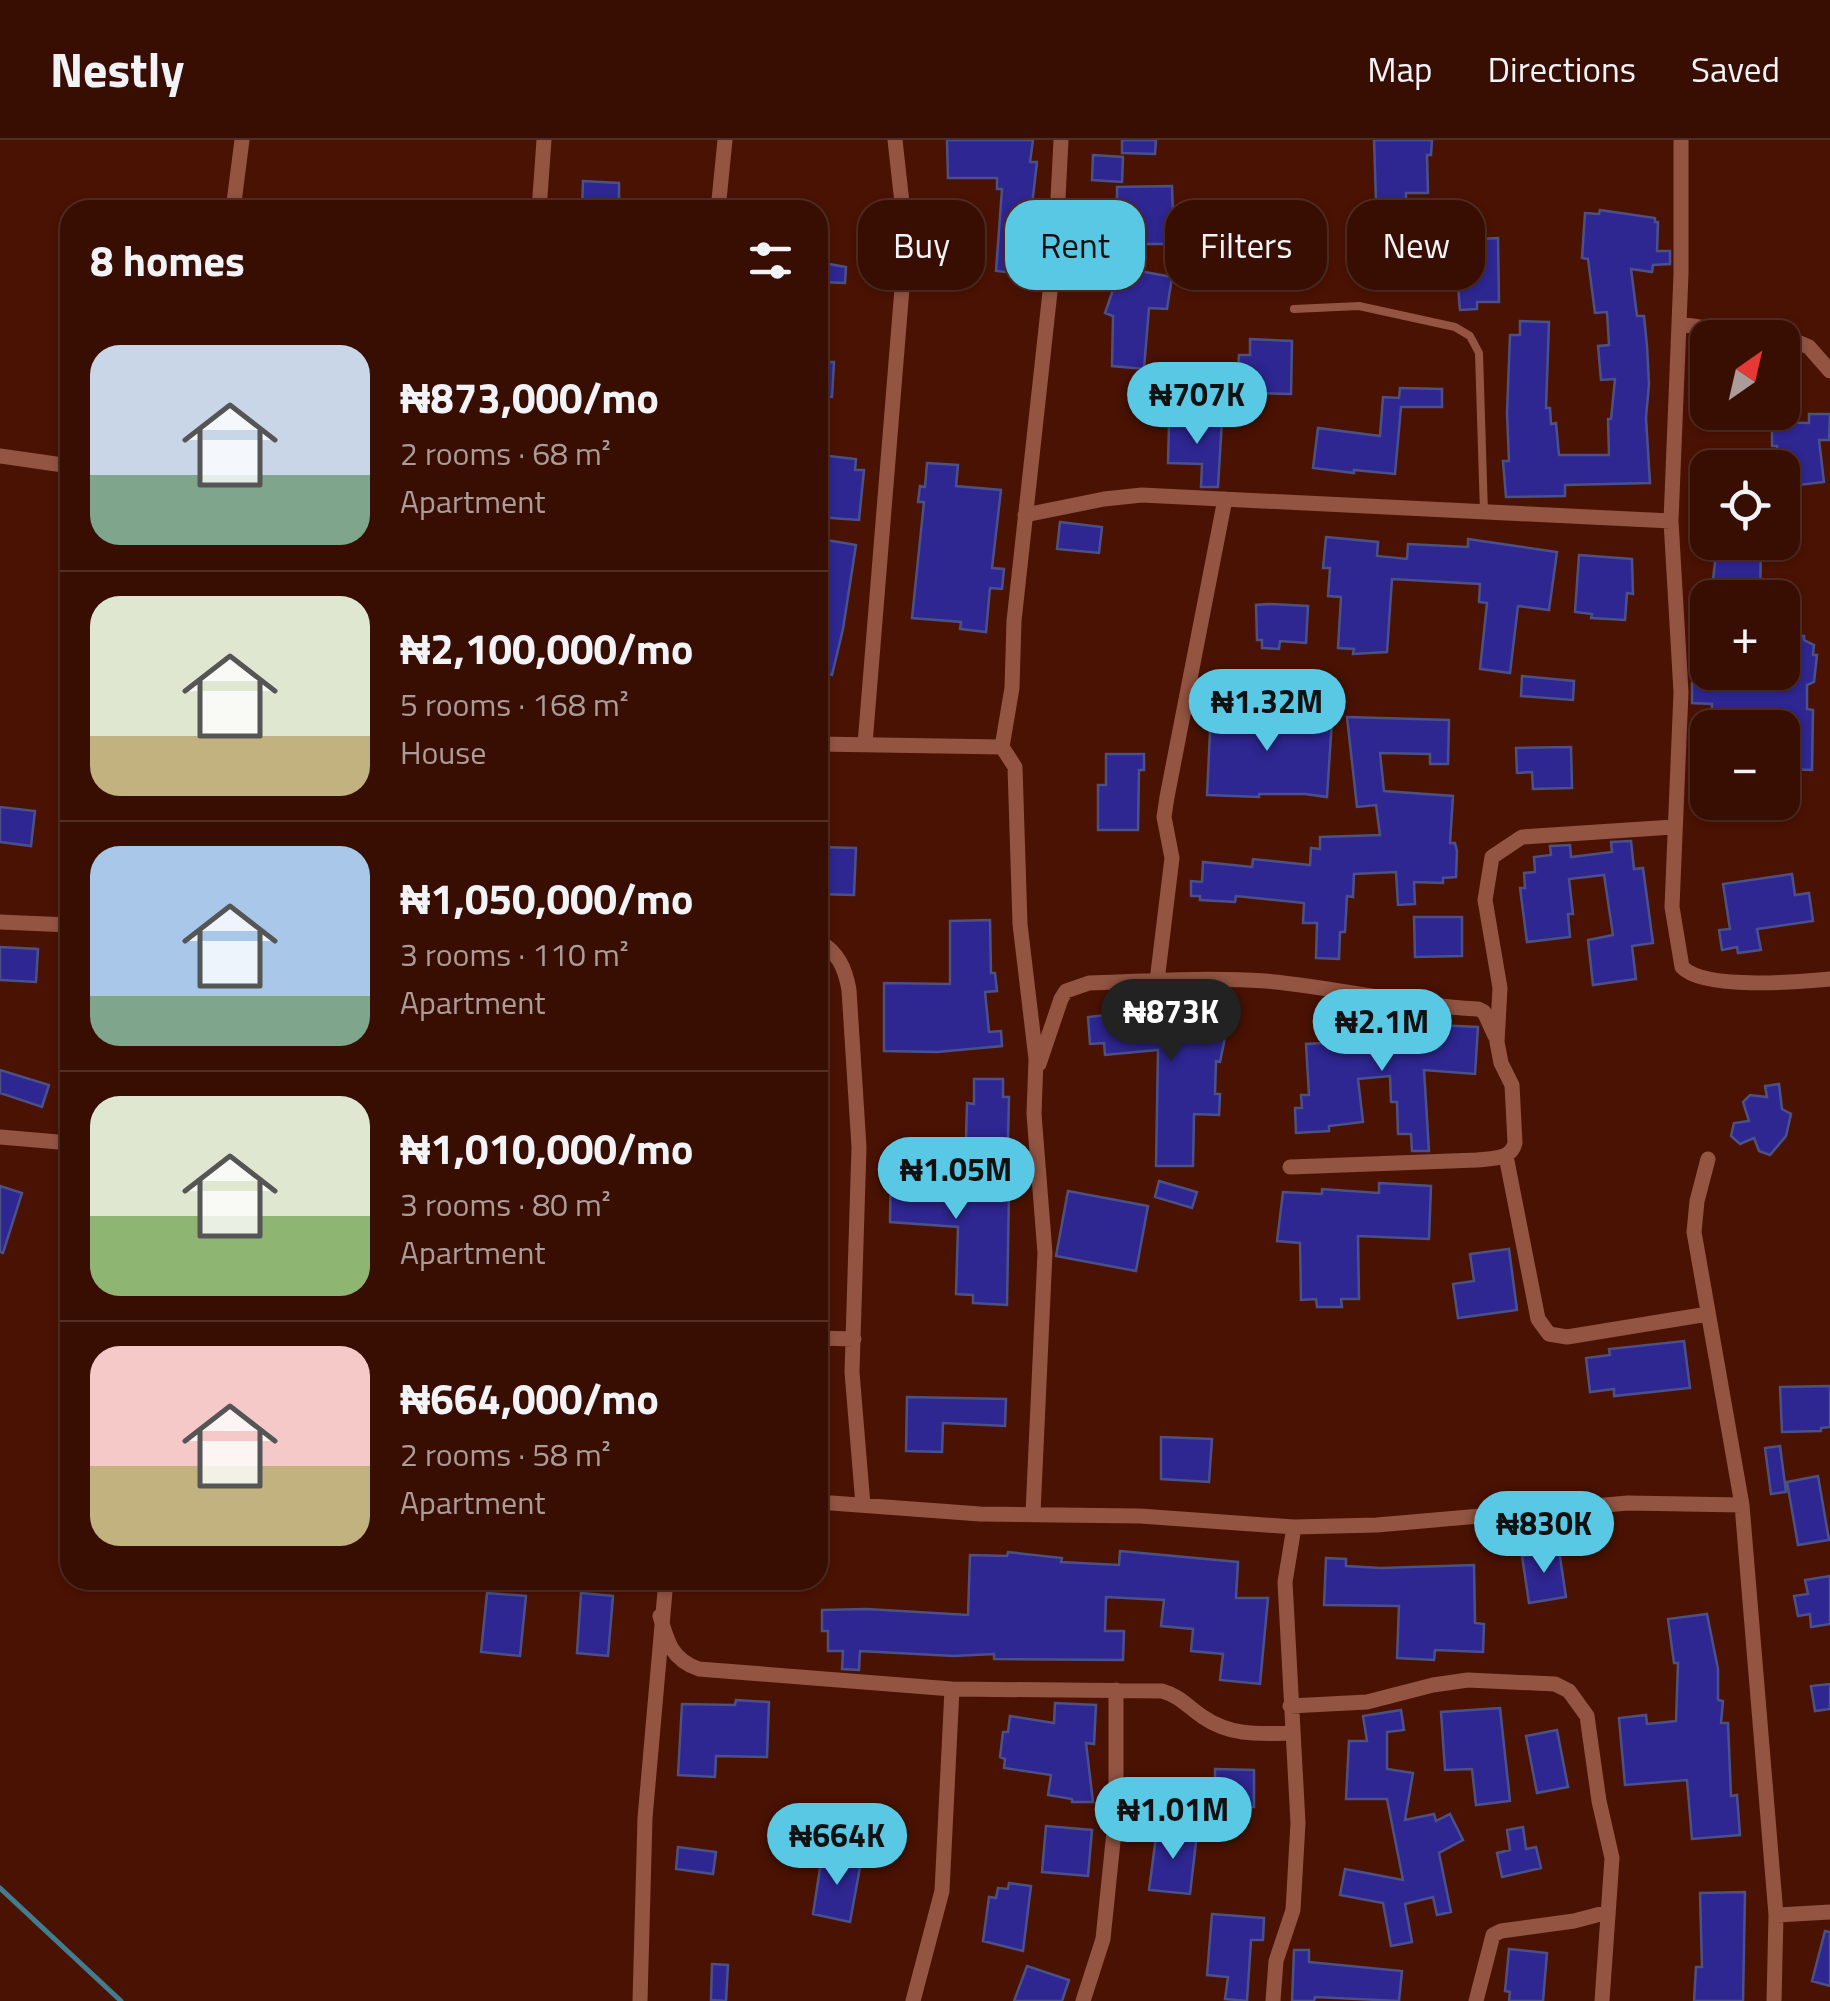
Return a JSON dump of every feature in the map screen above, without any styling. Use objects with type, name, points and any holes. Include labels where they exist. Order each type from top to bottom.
[{"type":"street","points":[[235,200],[242,140]]},
{"type":"street","points":[[540,200],[544,140]]},
{"type":"street","points":[[719,200],[724,140]]},
{"type":"street","points":[[865,744],[906,239],[895,140]]},
{"type":"street","points":[[1034,1513],[1045,1252],[1034,1114],[1036,1073],[1020,924],[1015,767],[1002,747],[1012,688],[1014,621],[1056,237],[1060,140]]},
{"type":"street","points":[[1681,140],[1671,521],[1681,692],[1672,907],[1676,944],[1682,967],[1700,978],[1788,982],[1830,979]]},
{"type":"street","points":[[1679,324],[1795,340],[1809,347],[1830,371]]},
{"type":"street","points":[[0,456],[60,465]]},
{"type":"street","points":[[1025,515],[1142,495],[1671,521]]},
{"type":"street","points":[[1156,981],[1172,858],[1164,817],[1166,797],[1225,499]]},
{"type":"street","points":[[828,744],[1002,747]]},
{"type":"street","points":[[1497,1042],[1500,988],[1484,900],[1492,857],[1522,837],[1674,827]]},
{"type":"street","points":[[0,922],[60,925]]},
{"type":"street","points":[[828,948],[845,968],[849,990],[858,1147],[852,1372],[862,1506]]},
{"type":"street","points":[[1036,1073],[1056,1009],[1066,992],[1089,983],[1263,981],[1478,1009],[1484,1012],[1512,1085],[1514,1143],[1506,1156],[1538,1320],[1548,1334],[1567,1337],[1708,1314]]},
{"type":"street","points":[[0,1137],[60,1141]]},
{"type":"street","points":[[1290,1166],[1506,1156]]},
{"type":"street","points":[[1708,1159],[1694,1232],[1742,1505],[1776,1916],[1774,2001]]},
{"type":"street","points":[[828,1338],[854,1338]]},
{"type":"street","points":[[828,1503],[980,1514],[1140,1516],[1294,1527],[1377,1525],[1628,1503],[1742,1505]]},
{"type":"street","points":[[1274,2001],[1276,1961],[1293,1910],[1298,1823],[1285,1582],[1294,1527]]},
{"type":"street","points":[[640,2001],[645,1818],[664,1590]]},
{"type":"street","points":[[660,1616],[668,1646],[686,1665],[699,1670],[952,1689],[1162,1691],[1180,1696],[1210,1721],[1234,1732],[1291,1733]]},
{"type":"street","points":[[1290,1706],[1366,1702],[1468,1680],[1526,1681],[1555,1684],[1568,1690],[1587,1716],[1612,1858],[1602,2001]]},
{"type":"street","points":[[913,2001],[942,1891],[952,1689]]},
{"type":"street","points":[[1083,2001],[1103,1940],[1111,1867],[1116,1812],[1116,1690]]},
{"type":"street","points":[[1476,2001],[1493,1935],[1501,1930],[1574,1921],[1608,1912]]},
{"type":"street","points":[[1776,1916],[1830,1912]]},
{"type":"lane","points":[[1294,309],[1359,306],[1455,327],[1470,336],[1478,352],[1484,513]]},
{"type":"building","points":[[947,140],[1033,140],[1030,162],[1037,162],[1033,200],[1005,200],[1005,272],[996,271],[1002,189],[997,189],[997,178],[948,178]]},
{"type":"building","points":[[1122,140],[1156,140],[1155,154],[1122,153]]},
{"type":"building","points":[[1374,140],[1432,140],[1431,155],[1427,155],[1428,193],[1406,193],[1406,199],[1376,200]]},
{"type":"building","points":[[1093,155],[1123,157],[1122,182],[1092,180]]},
{"type":"building","points":[[583,181],[619,183],[619,200],[582,200]]},
{"type":"building","points":[[1172,186],[1172,200],[1165,200],[1165,244],[1145,244],[1145,200],[1117,200],[1117,187]]},
{"type":"building","points":[[1600,210],[1655,218],[1657,251],[1670,251],[1670,264],[1653,265],[1652,272],[1631,269],[1637,316],[1644,316],[1647,346],[1650,483],[1565,485],[1565,496],[1506,497],[1503,461],[1509,461],[1510,335],[1520,335],[1520,321],[1549,322],[1546,408],[1550,408],[1551,424],[1556,423],[1559,455],[1609,455],[1608,419],[1615,379],[1601,380],[1598,346],[1609,345],[1607,312],[1595,313],[1588,259],[1582,258],[1585,213],[1599,214]]},
{"type":"building","points":[[1498,238],[1499,302],[1477,302],[1477,309],[1460,310],[1458,290],[1485,290],[1485,239]]},
{"type":"building","points":[[828,264],[846,267],[845,283],[828,282]]},
{"type":"building","points":[[1145,272],[1165,276],[1165,290],[1170,290],[1167,309],[1149,308],[1144,369],[1112,366],[1113,316],[1105,313],[1113,290],[1145,290]]},
{"type":"building","points":[[1250,339],[1292,341],[1291,394],[1251,393],[1252,369],[1238,369],[1239,355],[1250,355]]},
{"type":"building","points":[[828,362],[834,362],[832,397],[828,397]]},
{"type":"building","points":[[1400,388],[1442,389],[1442,407],[1401,407],[1395,474],[1313,468],[1318,428],[1380,436],[1383,397],[1399,398]]},
{"type":"building","points":[[1809,414],[1830,414],[1829,440],[1819,440],[1824,482],[1800,485],[1800,450],[1778,450],[1772,446],[1772,430],[1800,430],[1800,423],[1809,423]]},
{"type":"building","points":[[1222,420],[1218,487],[1201,487],[1202,464],[1168,463],[1169,424]]},
{"type":"building","points":[[828,456],[856,459],[855,470],[864,470],[859,520],[828,518]]},
{"type":"building","points":[[927,463],[958,465],[956,486],[1001,490],[992,568],[1004,569],[1002,589],[990,588],[986,632],[960,629],[961,622],[912,618],[924,502],[918,502],[920,486],[925,487]]},
{"type":"building","points":[[1060,522],[1102,527],[1099,553],[1057,549]]},
{"type":"building","points":[[1326,537],[1378,542],[1377,556],[1407,559],[1408,544],[1468,547],[1468,539],[1557,552],[1549,610],[1518,606],[1510,673],[1480,669],[1487,603],[1479,602],[1480,584],[1392,579],[1387,652],[1353,654],[1354,649],[1338,648],[1341,597],[1328,596],[1330,568],[1323,568]]},
{"type":"building","points":[[828,540],[856,545],[832,675],[828,674]]},
{"type":"building","points":[[1579,555],[1632,559],[1633,594],[1627,593],[1625,620],[1591,618],[1592,614],[1575,612]]},
{"type":"building","points":[[1715,560],[1761,560],[1760,580],[1713,580]]},
{"type":"building","points":[[1256,605],[1308,606],[1306,643],[1280,641],[1279,649],[1262,648],[1262,640],[1257,640]]},
{"type":"building","points":[[1800,636],[1804,636],[1814,645],[1813,655],[1817,655],[1814,682],[1807,685],[1807,709],[1813,710],[1812,770],[1800,770],[1800,710],[1712,710],[1712,704],[1692,703],[1692,690],[1800,690]]},
{"type":"building","points":[[1522,676],[1574,681],[1573,700],[1521,696]]},
{"type":"building","points":[[1229,694],[1245,696],[1243,713],[1332,720],[1327,797],[1207,795],[1211,712],[1227,712]]},
{"type":"building","points":[[1347,717],[1449,720],[1448,764],[1430,764],[1430,754],[1380,753],[1384,791],[1453,796],[1450,843],[1455,843],[1457,851],[1456,877],[1443,878],[1443,883],[1414,882],[1415,904],[1398,905],[1396,872],[1354,874],[1353,897],[1347,896],[1345,932],[1340,932],[1339,959],[1316,958],[1317,923],[1303,923],[1304,903],[1236,896],[1235,902],[1200,900],[1200,896],[1191,896],[1191,881],[1202,882],[1203,862],[1252,867],[1253,859],[1310,865],[1311,848],[1320,849],[1320,837],[1380,835],[1376,805],[1357,807]]},
{"type":"building","points":[[1571,747],[1572,788],[1533,789],[1532,772],[1517,773],[1516,748]]},
{"type":"building","points":[[1106,754],[1144,754],[1144,770],[1139,770],[1138,830],[1098,830],[1098,785],[1106,785]]},
{"type":"building","points":[[0,807],[35,811],[31,846],[0,842]]},
{"type":"building","points":[[1631,841],[1634,869],[1643,868],[1653,943],[1632,946],[1636,979],[1593,985],[1588,940],[1613,935],[1604,875],[1569,879],[1573,914],[1568,914],[1570,937],[1527,942],[1520,888],[1525,888],[1524,873],[1535,872],[1534,857],[1551,855],[1550,846],[1570,845],[1571,857],[1612,852],[1611,842]]},
{"type":"building","points":[[828,847],[856,848],[854,895],[828,894]]},
{"type":"building","points":[[1792,874],[1795,895],[1809,893],[1813,921],[1757,929],[1761,950],[1722,950],[1719,930],[1730,929],[1723,884]]},
{"type":"building","points":[[1414,917],[1462,917],[1462,956],[1415,957]]},
{"type":"building","points":[[990,920],[991,973],[995,973],[997,991],[985,992],[989,1032],[1001,1031],[1002,1046],[937,1052],[884,1051],[884,983],[950,984],[950,921]]},
{"type":"building","points":[[0,947],[38,949],[36,982],[0,980]]},
{"type":"building","points":[[1120,1002],[1155,1002],[1191,1009],[1192,1005],[1230,1013],[1220,1062],[1216,1061],[1219,1115],[1194,1114],[1193,1166],[1156,1166],[1158,1050],[1105,1055],[1104,1043],[1090,1044],[1088,1017],[1106,1015],[1105,1007],[1121,1006]]},
{"type":"building","points":[[1384,1009],[1401,1012],[1399,1038],[1437,1037],[1438,1025],[1478,1027],[1475,1074],[1424,1070],[1429,1151],[1412,1151],[1411,1134],[1398,1134],[1397,1102],[1391,1102],[1390,1076],[1358,1079],[1363,1122],[1329,1126],[1329,1131],[1296,1133],[1295,1108],[1302,1108],[1301,1095],[1309,1095],[1306,1044],[1361,1041],[1363,1018],[1383,1020]]},
{"type":"building","points":[[0,1070],[49,1085],[42,1107],[0,1093]]},
{"type":"building","points":[[974,1079],[1003,1079],[1003,1097],[1009,1097],[1008,1140],[966,1139],[967,1103],[974,1104]]},
{"type":"building","points":[[1779,1084],[1782,1109],[1791,1114],[1786,1136],[1770,1155],[1759,1151],[1754,1138],[1740,1144],[1731,1136],[1734,1123],[1749,1121],[1743,1102],[1750,1095],[1767,1097],[1765,1086]]},
{"type":"building","points":[[891,1152],[944,1153],[944,1190],[1009,1192],[1007,1305],[973,1303],[973,1295],[956,1294],[958,1227],[890,1222]]},
{"type":"building","points":[[1159,1181],[1197,1192],[1192,1208],[1155,1197]]},
{"type":"building","points":[[1379,1183],[1431,1186],[1429,1239],[1358,1236],[1359,1299],[1341,1299],[1342,1307],[1317,1307],[1316,1299],[1301,1300],[1300,1243],[1277,1241],[1283,1192],[1322,1194],[1322,1189],[1379,1193]]},
{"type":"building","points":[[0,1186],[22,1193],[3,1253],[0,1252]]},
{"type":"building","points":[[1068,1191],[1148,1206],[1136,1271],[1056,1256]]},
{"type":"building","points":[[1509,1249],[1517,1310],[1458,1318],[1453,1284],[1474,1281],[1470,1254]]},
{"type":"building","points":[[1684,1341],[1690,1388],[1614,1396],[1614,1389],[1590,1392],[1586,1358],[1610,1355],[1609,1349]]},
{"type":"building","points":[[1830,1386],[1830,1427],[1821,1431],[1782,1432],[1780,1387]]},
{"type":"building","points":[[907,1397],[1006,1399],[1005,1426],[943,1423],[942,1452],[906,1451]]},
{"type":"building","points":[[1161,1437],[1212,1439],[1209,1482],[1161,1479]]},
{"type":"building","points":[[1780,1446],[1786,1492],[1771,1494],[1765,1448]]},
{"type":"building","points":[[1818,1476],[1829,1540],[1798,1545],[1787,1482]]},
{"type":"building","points":[[1559,1550],[1566,1597],[1529,1603],[1522,1556]]},
{"type":"building","points":[[1120,1551],[1238,1562],[1236,1598],[1268,1598],[1260,1684],[1220,1680],[1223,1654],[1191,1651],[1193,1629],[1161,1626],[1164,1600],[1106,1597],[1105,1631],[1124,1631],[1123,1660],[994,1659],[994,1654],[860,1651],[859,1670],[842,1669],[843,1651],[828,1651],[828,1631],[822,1631],[822,1610],[968,1615],[970,1555],[1007,1556],[1008,1552],[1062,1558],[1061,1562],[1119,1565]]},
{"type":"building","points":[[1326,1558],[1346,1559],[1346,1566],[1381,1568],[1474,1565],[1475,1623],[1484,1624],[1483,1652],[1435,1650],[1434,1660],[1397,1658],[1399,1606],[1324,1605]]},
{"type":"building","points":[[1830,1576],[1830,1624],[1811,1627],[1810,1614],[1798,1616],[1794,1596],[1808,1594],[1805,1580]]},
{"type":"building","points":[[487,1593],[526,1596],[520,1656],[481,1652]]},
{"type":"building","points":[[581,1593],[613,1596],[608,1656],[577,1653]]},
{"type":"building","points":[[1707,1614],[1718,1669],[1718,1700],[1723,1701],[1721,1723],[1728,1723],[1731,1796],[1737,1795],[1740,1835],[1692,1839],[1687,1780],[1625,1785],[1619,1718],[1646,1715],[1647,1724],[1676,1721],[1678,1663],[1674,1663],[1668,1619]]},
{"type":"building","points":[[1830,1684],[1830,1709],[1815,1711],[1811,1686]]},
{"type":"building","points":[[736,1700],[769,1702],[767,1757],[716,1756],[715,1777],[678,1775],[682,1704],[735,1705]]},
{"type":"building","points":[[1055,1703],[1096,1705],[1094,1744],[1086,1743],[1093,1802],[1072,1802],[1048,1795],[1051,1775],[1004,1768],[1005,1759],[1000,1757],[1003,1732],[1008,1732],[1010,1716],[1054,1723]]},
{"type":"building","points":[[1500,1708],[1510,1801],[1476,1805],[1472,1769],[1445,1770],[1441,1712]]},
{"type":"building","points":[[1401,1710],[1404,1730],[1387,1732],[1387,1769],[1413,1773],[1405,1820],[1434,1814],[1436,1821],[1450,1814],[1463,1840],[1439,1853],[1451,1912],[1437,1915],[1433,1897],[1405,1904],[1412,1942],[1391,1946],[1383,1903],[1340,1895],[1345,1869],[1403,1880],[1387,1799],[1346,1799],[1349,1741],[1367,1741],[1363,1716]]},
{"type":"building","points":[[1557,1730],[1568,1787],[1537,1793],[1526,1736]]},
{"type":"building","points":[[1215,1769],[1254,1770],[1254,1807],[1152,1804],[1152,1782],[1215,1784]]},
{"type":"building","points":[[1046,1826],[1092,1830],[1088,1876],[1042,1872]]},
{"type":"building","points":[[1523,1827],[1526,1849],[1536,1847],[1541,1868],[1502,1877],[1497,1853],[1510,1850],[1507,1830]]},
{"type":"building","points":[[1157,1829],[1197,1834],[1190,1894],[1149,1890]]},
{"type":"building","points":[[678,1847],[716,1852],[713,1874],[676,1869]]},
{"type":"building","points":[[822,1855],[861,1862],[850,1922],[813,1914]]},
{"type":"building","points":[[1009,1883],[1031,1886],[1023,1951],[983,1941],[989,1897],[996,1898],[998,1888],[1008,1889]]},
{"type":"building","points":[[1745,1892],[1743,2001],[1694,2001],[1696,1967],[1702,1967],[1700,1893]]},
{"type":"building","points":[[1212,1914],[1264,1918],[1263,1940],[1251,1940],[1247,2001],[1225,1999],[1228,1977],[1207,1975]]},
{"type":"building","points":[[1825,1931],[1830,1932],[1830,1986],[1812,1981]]},
{"type":"building","points":[[1509,1949],[1547,1953],[1543,2001],[1509,2001],[1510,1992],[1505,1991]]},
{"type":"building","points":[[1294,1950],[1309,1950],[1309,1962],[1402,1971],[1399,2001],[1315,1997],[1314,2001],[1292,2001]]},
{"type":"building","points":[[712,1964],[728,1965],[726,2001],[711,2000]]},
{"type":"building","points":[[1027,1966],[1069,1980],[1062,2001],[1014,2001]]},
{"type":"waterway","points":[[0,1888],[121,2001]]}]
